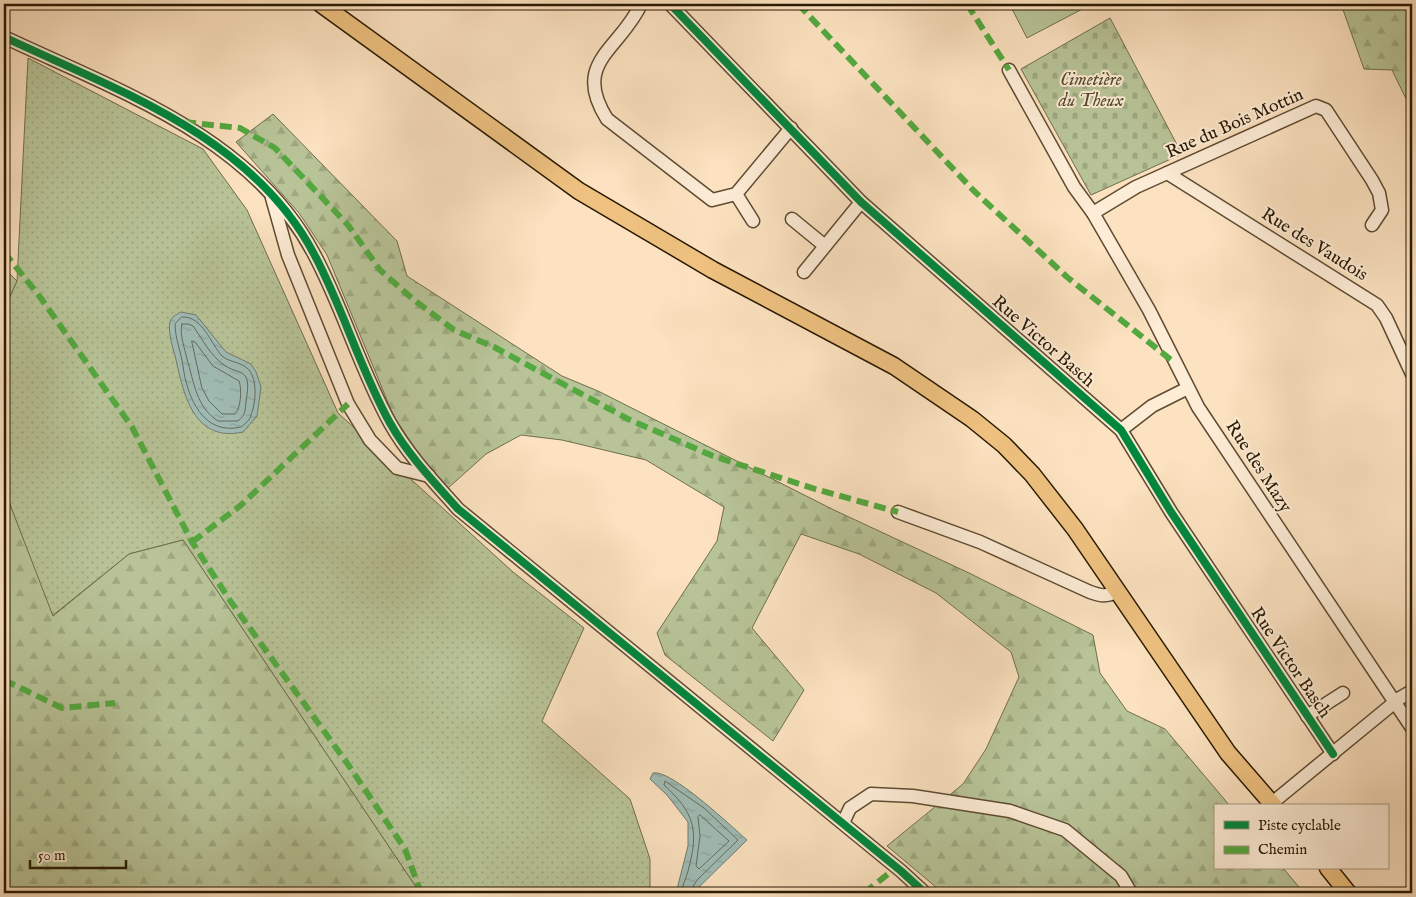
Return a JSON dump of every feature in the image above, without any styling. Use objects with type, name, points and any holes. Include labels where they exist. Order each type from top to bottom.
[{"type":"main road","points":[[321,4],[579,191],[712,270],[894,366],[972,418],[1004,445],[1032,474],[1075,529],[1228,753],[1272,804]]},
{"type":"main road","points":[[1330,870],[1348,893]]},
{"type":"street","points":[[641,4],[634,17],[601,58],[596,72],[593,89],[597,102],[608,119],[712,200],[736,194],[791,128]]},
{"type":"street","name":"Rue Victor Basch","points":[[670,4],[861,202],[1121,430],[1171,512],[1333,754]]},
{"type":"street","points":[[4,37],[180,121],[214,143],[250,172],[290,216],[314,253],[390,423],[413,458],[458,509],[902,871],[925,893]]},
{"type":"street","name":"Rue des Mazy","points":[[1009,70],[1074,187],[1093,213],[1148,310],[1208,424],[1412,728]]},
{"type":"street","name":"Rue du Bois Mottin","points":[[1093,213],[1136,187],[1316,106],[1326,110],[1378,193],[1382,210],[1372,225]]},
{"type":"street","name":"Rue des Vaudois","points":[[1167,173],[1377,305],[1386,318],[1412,374]]},
{"type":"street","points":[[736,194],[753,221]]},
{"type":"street","points":[[271,196],[288,255],[348,404],[370,440],[397,468],[429,476]]},
{"type":"street","points":[[804,272],[861,202]]},
{"type":"street","points":[[792,219],[825,246]]},
{"type":"street","points":[[1121,430],[1152,406],[1188,388]]},
{"type":"street","points":[[898,512],[980,542],[1090,592],[1102,596],[1118,591]]},
{"type":"street","points":[[1274,804],[1395,702],[1412,691]]},
{"type":"street","points":[[1308,716],[1343,693]]},
{"type":"street","points":[[842,823],[850,808],[871,794],[913,796],[1010,811],[1065,830],[1121,876],[1132,893]]},
{"type":"green space","points":[[1341,4],[1412,4],[1412,111],[1392,70],[1364,69]]},
{"type":"green space","points":[[1010,5],[1090,5],[1027,38]]},
{"type":"green space","name":"Cimetière du Theux","points":[[1110,18],[1182,154],[1091,195],[1021,69]]},
{"type":"green space","points":[[28,58],[203,149],[247,210],[338,413],[513,572],[584,628],[542,721],[630,799],[650,859],[650,893],[420,893],[183,540],[129,554],[52,616],[4,489],[4,309],[17,281]]},
{"type":"green space","points":[[273,114],[397,241],[407,276],[562,376],[598,391],[834,510],[969,573],[1093,635],[1100,673],[1127,711],[1165,729],[1228,804],[1214,804],[1214,870],[1285,870],[1304,893],[943,893],[887,846],[963,784],[986,749],[1019,677],[1011,652],[936,593],[859,554],[801,534],[752,628],[804,690],[773,741],[665,655],[657,633],[717,541],[724,507],[646,460],[562,440],[521,435],[486,454],[447,489],[419,454],[394,417],[327,255],[299,213],[236,142]]},
{"type":"green space","points":[[4,268],[17,281],[4,309]]},
{"type":"green space","points":[[4,489],[53,616],[129,554],[183,540],[420,893],[4,893]]},
{"type":"water","points":[[181,312],[196,315],[226,352],[251,364],[256,372],[261,387],[257,416],[243,432],[227,433],[214,431],[204,425],[189,404],[180,378],[169,326],[174,316]]},
{"type":"water","points":[[653,773],[662,774],[686,789],[747,840],[693,893],[676,893],[688,846],[688,822],[667,795],[650,779]]},
{"type":"marked path","points":[[798,4],[974,191],[1067,277],[1175,363]]},
{"type":"marked path","points":[[967,4],[1009,70]]},
{"type":"marked path","points":[[184,122],[240,128],[275,148],[348,225],[380,270],[414,300],[454,330],[494,347],[628,419],[713,456],[815,489],[898,512]]},
{"type":"marked path","points":[[4,252],[40,297],[132,427],[192,542],[231,602],[347,763],[405,849],[421,893]]},
{"type":"marked path","points":[[192,542],[240,506],[348,404]]},
{"type":"marked path","points":[[4,680],[62,708],[115,703]]},
{"type":"marked path","points":[[864,893],[897,867]]},
{"type":"cycle path","points":[[670,4],[861,202],[1121,430],[1171,512],[1333,754]]},
{"type":"cycle path","points":[[4,37],[135,98],[178,121],[218,147],[255,178],[287,213],[314,254],[379,402],[397,435],[422,468],[458,509],[901,871],[925,893]]}]
